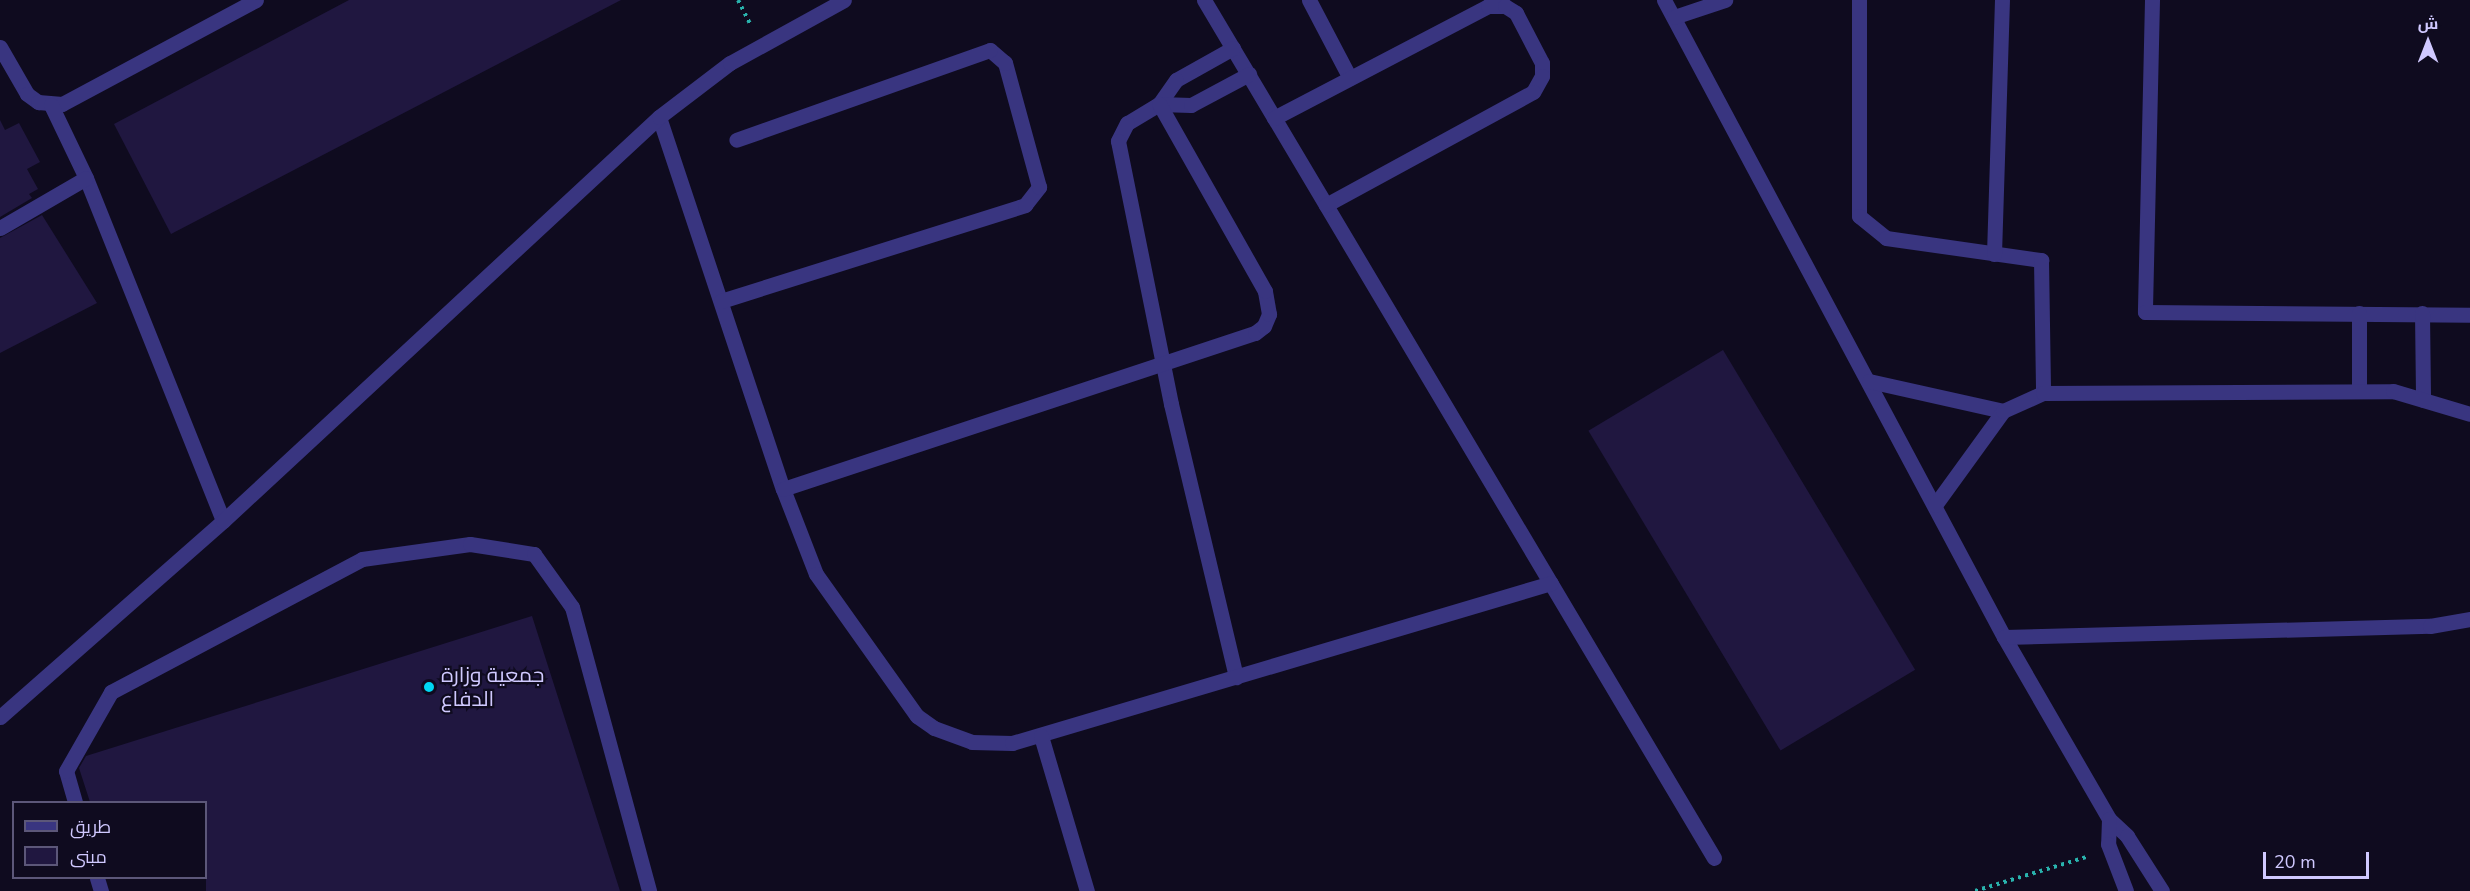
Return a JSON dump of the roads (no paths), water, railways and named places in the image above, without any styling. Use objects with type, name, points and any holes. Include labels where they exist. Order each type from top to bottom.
[{"type":"lane","points":[[51,105],[71,99],[256,0]]},
{"type":"lane","points":[[0,717],[223,521],[659,117],[740,57],[844,0]]},
{"type":"lane","points":[[1204,0],[1714,858]]},
{"type":"lane","points":[[1309,0],[1350,78]]},
{"type":"lane","points":[[1664,0],[2004,637],[2109,819],[2127,836],[2162,891]]},
{"type":"lane","points":[[1674,18],[1725,0]]},
{"type":"lane","points":[[1859,0],[1859,216],[1886,238],[2041,260],[2043,393]]},
{"type":"lane","points":[[1994,254],[2002,0]]},
{"type":"lane","points":[[2152,0],[2145,312],[2470,315]]},
{"type":"lane","points":[[1275,118],[1496,4],[1515,13],[1543,70],[1533,92],[1326,205]]},
{"type":"lane","points":[[0,47],[27,94],[51,105],[86,178],[223,521]]},
{"type":"lane","points":[[1233,48],[1176,80],[1160,104],[1127,123],[1118,141],[1162,364],[1236,677]]},
{"type":"lane","points":[[721,301],[1025,205],[1039,187],[1005,63],[990,50],[736,140]]},
{"type":"lane","points":[[1160,104],[1191,105],[1249,74]]},
{"type":"lane","points":[[783,489],[1255,333],[1264,326],[1269,303],[1160,104]]},
{"type":"lane","points":[[659,117],[783,489],[829,597],[917,716],[952,737],[972,742],[1012,743],[1041,736],[1551,583]]},
{"type":"lane","points":[[0,228],[86,178]]},
{"type":"lane","points":[[2359,313],[2359,391]]},
{"type":"lane","points":[[2422,313],[2423,400]]},
{"type":"lane","points":[[1869,381],[2003,411]]},
{"type":"lane","points":[[1935,505],[2003,411],[2043,393],[2393,391],[2470,414]]},
{"type":"lane","points":[[75,801],[66,771],[111,692],[362,559],[470,544],[534,554],[572,607],[649,891]]},
{"type":"lane","points":[[2004,637],[2430,626],[2470,619]]},
{"type":"lane","points":[[1041,736],[1087,891]]},
{"type":"lane","points":[[2109,819],[2108,844],[2126,891]]},
{"type":"place","name":"جمعية وزارة الدفاع","points":[[429,687]]}]
